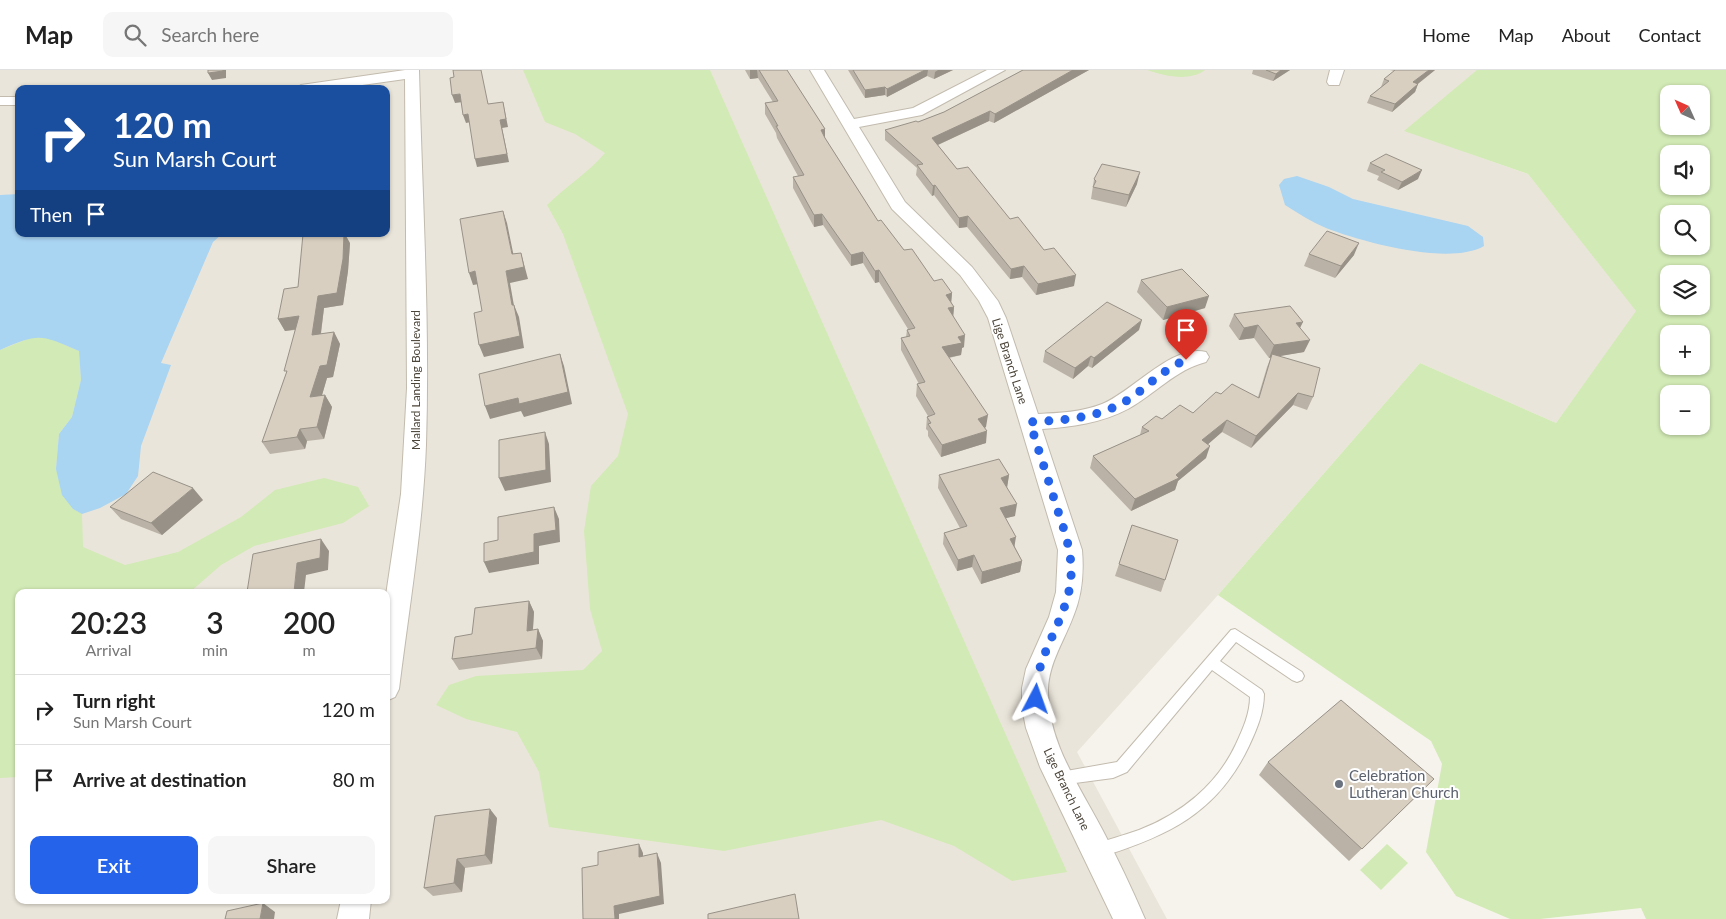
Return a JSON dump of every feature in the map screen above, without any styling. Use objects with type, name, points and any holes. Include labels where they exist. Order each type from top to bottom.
[{"type":"street","name":"Lige Branch Lane","points":[[817,70],[898,205],[912,222],[982,288],[997,318],[1065,529],[1072,570],[1069,593],[1062,616],[1044,655],[1035,688],[1036,711],[1045,743],[1060,778],[1098,851],[1129,919]]},
{"type":"street","points":[[850,124],[917,112],[998,70]]},
{"type":"street","points":[[327,85],[412,72]]},
{"type":"street","name":"Mallard Landing Boulevard","points":[[390,659],[412,494],[415,445],[417,388],[412,72]]},
{"type":"street","points":[[0,101],[15,101]]},
{"type":"street","points":[[1030,422],[1067,420],[1107,411],[1134,396],[1174,365],[1198,358]]},
{"type":"street","points":[[353,919],[355,904]]},
{"type":"lane","points":[[1060,778],[1113,771],[1122,767],[1235,634],[1297,676]]},
{"type":"lane","points":[[1098,851],[1136,840],[1178,819],[1209,795],[1223,781],[1232,766],[1252,724],[1258,705],[1257,694],[1211,662]]},
{"type":"shaded area","points":[[0,70],[1558,70],[1465,152],[1528,174],[1637,311],[1556,423],[1420,363],[1218,595],[1077,752],[1167,919],[0,919]]},
{"type":"green space","points":[[523,70],[710,70],[1067,872],[1012,881],[954,846],[881,820],[724,851],[549,827],[539,772],[517,732],[466,719],[436,705],[449,685],[476,676],[583,670],[602,651],[590,609],[584,531],[591,486],[618,456],[628,414],[563,234],[547,205],[605,153],[575,134],[545,122]]},
{"type":"green space","points":[[1147,70],[1205,70],[1192,76],[1177,77]]},
{"type":"green space","points":[[1477,70],[1726,70],[1726,919],[1646,919],[1641,908],[1540,919],[1510,919],[1456,896],[1426,852],[1442,764],[1431,741],[1218,595],[1420,363],[1556,423],[1636,311],[1528,174],[1404,131]]},
{"type":"green space","points":[[32,337],[49,338],[79,351],[81,380],[72,417],[59,434],[56,469],[73,509],[82,514],[83,547],[125,565],[178,552],[241,517],[275,490],[324,478],[358,487],[369,506],[343,523],[254,546],[221,565],[193,589],[15,589],[15,777],[0,778],[0,350]]},
{"type":"green space","points":[[1387,844],[1408,863],[1381,890],[1360,870]]},
{"type":"water","points":[[1297,176],[1329,187],[1353,199],[1468,226],[1483,237],[1484,246],[1469,252],[1450,254],[1429,253],[1383,245],[1342,234],[1306,218],[1285,205],[1279,185],[1284,179]]},
{"type":"water","points":[[15,194],[15,237],[219,237],[213,242],[161,363],[171,365],[141,446],[138,476],[126,494],[100,508],[82,514],[73,509],[62,495],[56,469],[59,434],[72,417],[81,380],[79,351],[56,341],[40,338],[32,338],[0,350],[0,195]]},
{"type":"building","points":[[208,70],[223,70],[223,71],[208,73]]},
{"type":"building","points":[[453,70],[481,70],[488,104],[503,102],[506,119],[500,120],[507,154],[475,159],[468,114],[463,115],[460,94],[452,95],[450,78],[454,77]]},
{"type":"building","points":[[759,70],[787,70],[825,129],[821,130],[825,138],[878,221],[881,220],[904,250],[912,249],[934,281],[942,279],[952,293],[946,295],[954,307],[948,308],[965,335],[958,337],[962,343],[942,347],[988,415],[978,419],[987,431],[942,445],[928,424],[931,423],[927,417],[935,414],[917,384],[925,382],[901,338],[910,336],[907,330],[915,328],[879,270],[875,271],[863,252],[851,255],[822,214],[814,215],[793,177],[804,175],[765,103],[778,101]]},
{"type":"building","points":[[853,70],[925,70],[887,89],[885,87],[865,90]]},
{"type":"building","points":[[1023,70],[1073,70],[995,114],[990,111],[932,138],[957,169],[968,167],[1010,219],[1018,217],[1044,250],[1054,248],[1076,275],[1038,284],[1024,266],[1011,269],[968,216],[959,218],[935,185],[933,186],[917,165],[923,164],[885,130],[918,122],[944,112]]},
{"type":"building","points":[[1266,70],[1281,70],[1276,74]]},
{"type":"building","points":[[1395,70],[1429,70],[1413,82],[1418,84],[1395,104],[1370,96],[1389,81],[1384,79]]},
{"type":"building","points":[[1386,154],[1422,170],[1402,182],[1381,172],[1385,170],[1370,163]]},
{"type":"building","points":[[1102,164],[1140,172],[1129,195],[1093,187],[1096,181],[1094,179]]},
{"type":"building","points":[[503,211],[512,254],[521,253],[524,267],[506,271],[520,336],[479,345],[474,313],[482,311],[475,271],[469,273],[460,219]]},
{"type":"building","points":[[1327,231],[1359,243],[1341,266],[1309,254]]},
{"type":"building","points":[[303,237],[344,237],[343,259],[337,293],[318,296],[312,335],[334,332],[327,365],[320,366],[310,397],[325,395],[317,427],[300,429],[297,437],[262,442],[287,371],[284,371],[299,316],[278,319],[284,289],[298,287]]},
{"type":"building","points":[[1182,269],[1209,296],[1167,307],[1141,280]]},
{"type":"building","points":[[1107,302],[1142,320],[1094,358],[1091,356],[1075,368],[1045,351]]},
{"type":"building","points":[[1290,306],[1303,322],[1296,323],[1310,340],[1274,345],[1258,325],[1244,328],[1234,314]]},
{"type":"building","points":[[560,354],[568,392],[519,404],[518,398],[485,406],[479,374]]},
{"type":"building","points":[[1272,354],[1320,368],[1313,397],[1298,393],[1256,436],[1227,420],[1202,440],[1210,446],[1176,475],[1179,478],[1135,499],[1093,456],[1149,431],[1142,427],[1156,416],[1162,419],[1180,405],[1193,413],[1216,392],[1221,394],[1232,384],[1259,398]]},
{"type":"building","points":[[545,432],[546,470],[499,478],[499,440]]},
{"type":"building","points":[[999,459],[1009,475],[1001,478],[1017,504],[1000,508],[1016,537],[1010,539],[1022,561],[982,572],[974,555],[958,560],[944,533],[967,526],[939,475]]},
{"type":"building","points":[[153,472],[193,488],[151,523],[110,507]]},
{"type":"building","points":[[554,507],[556,530],[534,534],[534,552],[484,562],[484,543],[498,540],[498,517]]},
{"type":"building","points":[[1132,525],[1178,540],[1165,580],[1119,564]]},
{"type":"building","points":[[321,539],[320,558],[297,563],[294,589],[247,589],[253,554]]},
{"type":"building","points":[[529,601],[527,631],[538,629],[536,648],[452,659],[455,637],[472,634],[475,608]]},
{"type":"building","name":"Celebration Lutheran Church","points":[[1341,700],[1434,779],[1362,849],[1268,762]]},
{"type":"building","points":[[490,809],[485,855],[457,859],[454,883],[424,888],[435,816]]},
{"type":"building","points":[[639,844],[639,857],[657,853],[660,896],[614,906],[615,919],[583,919],[582,868],[598,865],[598,852]]},
{"type":"building","points":[[795,894],[799,919],[708,919],[708,914]]},
{"type":"building","points":[[263,904],[260,919],[225,919],[227,911]]},
{"type":"place","name":"Celebration Lutheran Church","points":[[1339,784]]},
{"type":"route","points":[[1036,699],[1035,688],[1038,670],[1062,616],[1069,593],[1072,570],[1065,529],[1030,422],[1067,420],[1107,411],[1134,396],[1160,374],[1186,360]]}]
